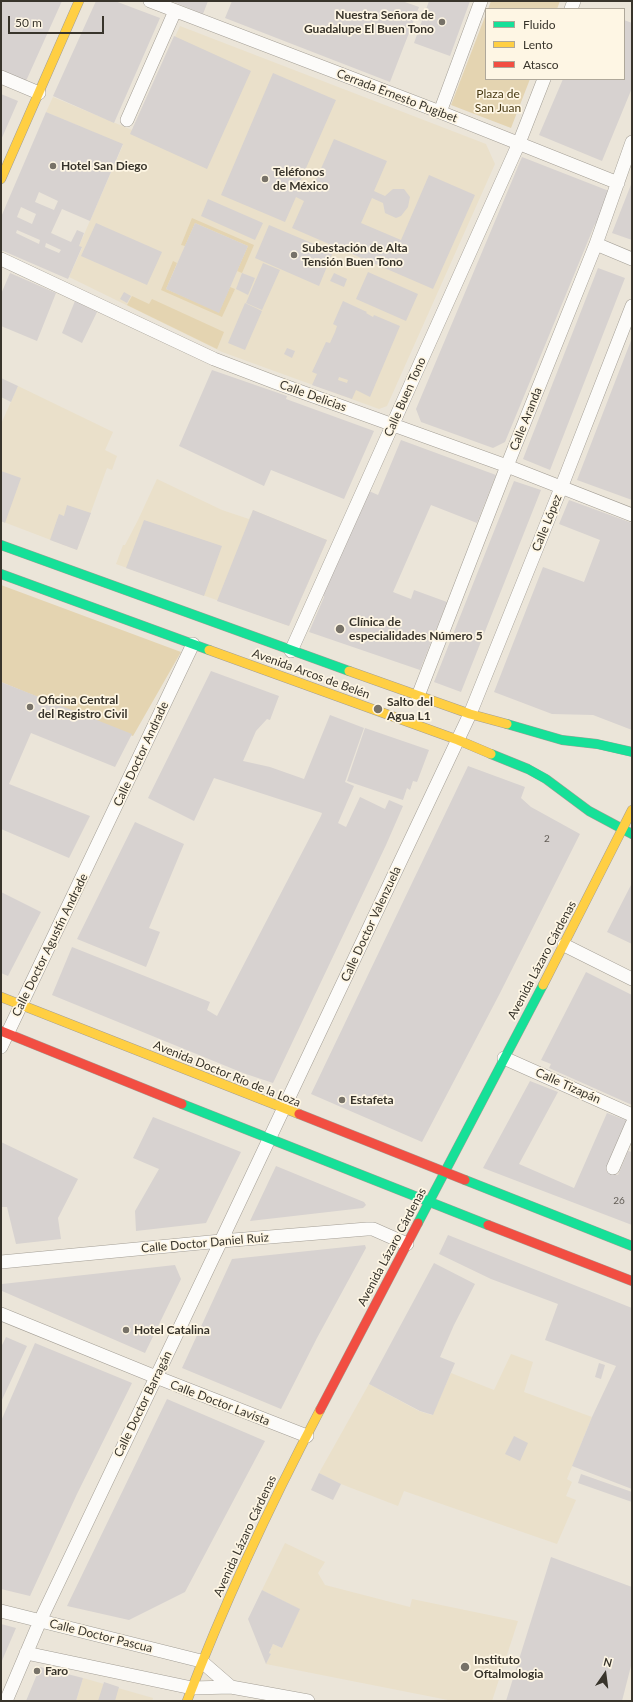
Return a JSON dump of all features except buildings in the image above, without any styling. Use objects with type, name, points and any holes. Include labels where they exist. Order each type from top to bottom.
[{"type":"main road","points":[[1,179],[79,1]]},
{"type":"main road","name":"Avenida Arcos de Belén","points":[[1,545],[470,714],[562,740],[597,744],[632,752]]},
{"type":"main road","name":"Avenida Arcos de Belén","points":[[1,574],[458,740],[528,768],[546,779],[589,811],[632,834]]},
{"type":"main road","name":"Avenida Lázaro Cárdenas","points":[[187,1701],[201,1661],[238,1574],[306,1436],[564,945],[632,810]]},
{"type":"main road","name":"Avenida Doctor Río de la Loza","points":[[1,997],[632,1246]]},
{"type":"main road","points":[[4,1032],[269,1139],[632,1281]]},
{"type":"street","name":"Cerrada Ernesto Pugibet","points":[[150,1],[440,112],[618,183]]},
{"type":"street","points":[[440,112],[481,1]]},
{"type":"street","points":[[127,120],[175,11]]},
{"type":"street","points":[[1,77],[39,93]]},
{"type":"street","name":"Calle Buen Tono","points":[[291,650],[519,143],[544,80]]},
{"type":"street","name":"Calle Aranda","points":[[418,696],[507,466],[596,244],[632,142]]},
{"type":"street","points":[[596,244],[632,259]]},
{"type":"street","name":"Calle Delicias","points":[[1,259],[214,359],[507,466],[632,515]]},
{"type":"street","name":"Calle López","points":[[458,740],[470,714],[561,488],[632,306]]},
{"type":"street","name":"Calle Doctor Andrade","points":[[88,865],[194,644]]},
{"type":"street","name":"Calle Doctor Valenzuela","points":[[283,1109],[458,740]]},
{"type":"street","name":"Calle Doctor Agustín Andrade","points":[[1,1047],[4,1032],[21,1005],[88,865]]},
{"type":"street","points":[[564,945],[632,979]]},
{"type":"street","name":"Calle Tizapán","points":[[504,1058],[632,1115]]},
{"type":"street","name":"Calle Doctor Barragán","points":[[6,1701],[40,1621],[283,1109]]},
{"type":"street","points":[[613,1168],[632,1124]]},
{"type":"street","name":"Calle Doctor Daniel Ruiz","points":[[1,1262],[221,1241],[373,1229],[407,1244]]},
{"type":"street","name":"Calle Doctor Lavista","points":[[1,1314],[306,1436]]},
{"type":"street","name":"Calle Doctor Pascua","points":[[1,1611],[201,1661]]},
{"type":"street","points":[[26,1653],[192,1688],[231,1687],[308,1701]]},
{"type":"street","points":[[201,1661],[231,1687]]},
{"type":"shaded area","points":[[180,26],[486,144],[495,164],[387,406],[379,409],[222,352],[69,277],[82,248],[79,246],[123,145],[46,112],[53,97],[132,130]]},
{"type":"shaded area","points":[[18,386],[113,432],[105,450],[117,456],[112,470],[107,468],[77,550],[1,521],[1,424]]},
{"type":"shaded area","points":[[157,479],[222,510],[249,519],[253,510],[327,540],[289,626],[116,564],[123,545],[125,545],[138,520]]},
{"type":"shaded area","points":[[511,1354],[533,1362],[524,1392],[592,1417],[567,1479],[572,1482],[566,1496],[576,1500],[557,1544],[404,1491],[398,1506],[341,1484],[319,1473],[369,1384],[419,1411],[432,1415],[451,1373],[494,1390]]},
{"type":"shaded area","points":[[285,1543],[325,1562],[318,1573],[325,1585],[410,1607],[412,1599],[518,1621],[492,1701],[453,1701],[266,1664],[271,1654],[269,1653],[273,1644],[282,1648],[299,1609],[262,1590]]},
{"type":"shaded area","points":[[83,1678],[153,1698],[152,1701],[76,1701]]},
{"type":"green space","points":[[491,1],[560,1],[557,8],[488,8]]},
{"type":"green space","name":"Plaza de San Juan","points":[[485,17],[485,80],[530,80],[511,128],[451,105]]},
{"type":"green space","points":[[192,218],[254,245],[242,273],[237,271],[248,246],[195,223],[185,246],[181,245]]},
{"type":"green space","points":[[173,261],[177,263],[166,289],[219,312],[230,287],[235,289],[222,317],[161,290]]},
{"type":"green space","points":[[132,296],[149,304],[152,299],[224,332],[217,349],[127,305]]},
{"type":"green space","points":[[1,585],[181,652],[133,736],[1,682]]},
{"type":"traffic: fast","points":[[1,545],[349,671]]},
{"type":"traffic: fast","points":[[1,574],[209,650]]},
{"type":"traffic: fast","points":[[507,724],[562,740],[597,744],[632,752]]},
{"type":"traffic: fast","points":[[491,754],[528,769],[546,779],[589,811],[632,834]]},
{"type":"traffic: fast","points":[[418,1223],[543,985]]},
{"type":"traffic: fast","points":[[182,1104],[488,1225]]},
{"type":"traffic: fast","points":[[465,1180],[632,1246]]},
{"type":"traffic: slow","points":[[1,179],[79,1]]},
{"type":"traffic: slow","points":[[209,650],[458,740],[491,754]]},
{"type":"traffic: slow","points":[[349,671],[470,714],[507,724]]},
{"type":"traffic: slow","points":[[543,985],[632,810]]},
{"type":"traffic: slow","points":[[1,997],[299,1114]]},
{"type":"traffic: slow","points":[[187,1701],[249,1554],[283,1481],[320,1410]]},
{"type":"traffic: jam","points":[[1,1031],[182,1104]]},
{"type":"traffic: jam","points":[[299,1114],[465,1180]]},
{"type":"traffic: jam","points":[[320,1410],[418,1223]]},
{"type":"traffic: jam","points":[[488,1225],[632,1281]]},
{"type":"place","name":"Nuestra Señora de Guadalupe El Buen Tono","points":[[442,22]]},
{"type":"place","name":"Hotel San Diego","points":[[53,166]]},
{"type":"place","name":"Teléfonos de México","points":[[265,179]]},
{"type":"place","name":"Subestación de Alta Tensión Buen Tono","points":[[294,255]]},
{"type":"place","name":"Clínica de especialidades Número 5","points":[[340,629]]},
{"type":"place","name":"Oficina Central del Registro Civil","points":[[30,707]]},
{"type":"place","name":"Salto del Agua L1","points":[[378,709]]},
{"type":"place","name":"Estafeta","points":[[342,1100]]},
{"type":"place","name":"Hotel Catalina","points":[[126,1330]]},
{"type":"place","name":"Instituto Oftalmologia","points":[[465,1667]]},
{"type":"place","name":"Faro","points":[[37,1671]]}]
